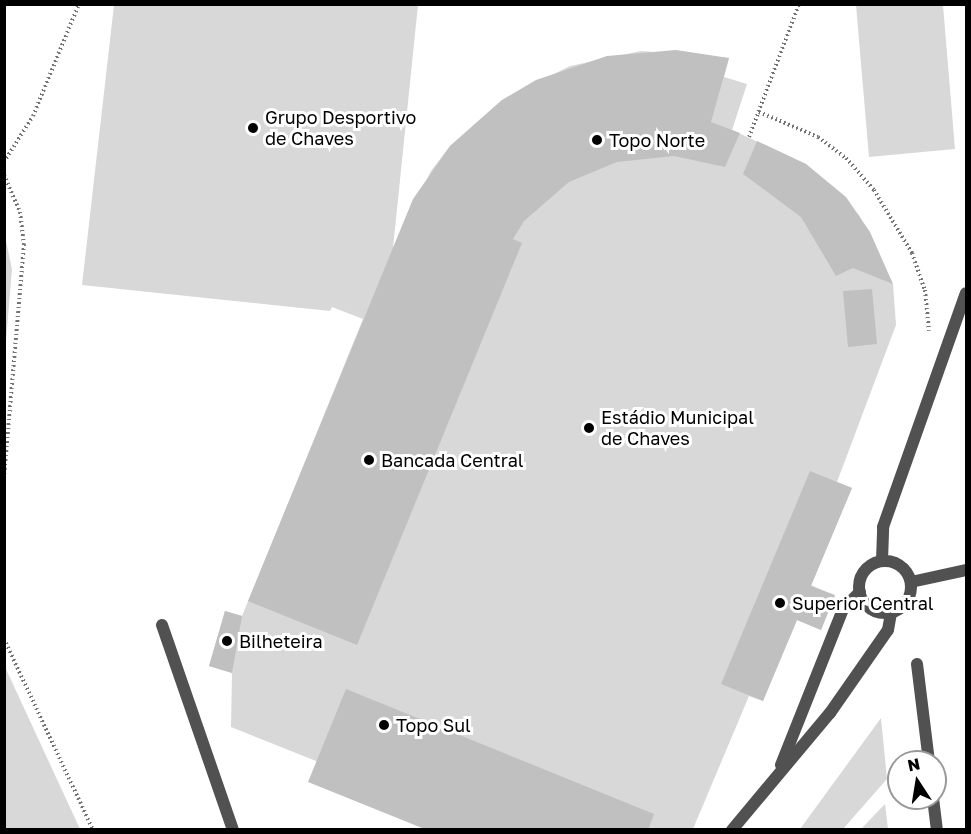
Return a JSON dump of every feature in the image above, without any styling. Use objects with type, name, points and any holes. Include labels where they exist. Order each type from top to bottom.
[{"type":"street","points":[[882,561],[883,527],[966,293]]},
{"type":"street","points":[[732,830],[830,713],[888,630],[891,613],[908,602],[911,582],[901,566],[882,561]]},
{"type":"street","points":[[882,561],[862,576],[860,592],[868,607],[891,613]]},
{"type":"street","points":[[911,582],[966,570]]},
{"type":"street","points":[[777,774],[843,609],[860,592]]},
{"type":"street","points":[[162,625],[233,830]]},
{"type":"street","points":[[917,664],[928,750]]},
{"type":"street","points":[[934,810],[937,830]]},
{"type":"path","points":[[4,162],[33,116],[79,4]]},
{"type":"path","points":[[748,137],[799,4]]},
{"type":"path","points":[[759,112],[818,137],[846,158],[874,189],[912,253],[925,290],[929,336]]},
{"type":"path","points":[[4,175],[20,212],[24,244],[4,479]]},
{"type":"path","points":[[4,639],[93,830]]},
{"type":"shaded area","name":"Estádio Municipal de Chaves","points":[[114,5],[418,5],[393,248],[431,171],[450,146],[502,100],[570,66],[641,51],[729,58],[724,77],[747,84],[732,130],[806,164],[859,215],[893,284],[896,325],[837,482],[852,488],[811,585],[835,596],[821,630],[797,620],[763,701],[749,696],[693,829],[427,829],[316,761],[231,727],[232,673],[209,666],[225,611],[242,616],[363,319],[332,307],[330,311],[82,285]]},
{"type":"shaded area","points":[[856,5],[943,5],[955,149],[869,157]]},
{"type":"shaded area","points":[[4,236],[12,269],[5,353]]},
{"type":"shaded area","points":[[5,667],[80,829],[5,829]]},
{"type":"shaded area","points":[[881,718],[887,779],[843,829],[800,829]]},
{"type":"shaded area","points":[[885,804],[888,829],[861,829]]},
{"type":"building","name":"Bancada Central","points":[[676,50],[729,58],[711,122],[740,133],[725,167],[674,156],[617,162],[569,182],[524,221],[513,239],[522,243],[357,645],[248,601],[413,199],[450,146],[502,100],[536,80],[607,56]]},
{"type":"building","points":[[757,141],[806,164],[846,197],[870,232],[893,284],[853,268],[836,276],[801,217],[743,174]]},
{"type":"building","points":[[872,289],[877,344],[848,347],[843,291]]},
{"type":"building","name":"Superior Central","points":[[810,471],[852,488],[811,586],[835,595],[821,630],[797,620],[763,701],[721,684]]},
{"type":"building","name":"Bilheteira","points":[[225,611],[242,616],[232,673],[209,666]]},
{"type":"building","name":"Topo Sul","points":[[346,689],[654,814],[648,830],[427,830],[308,782]]},
{"type":"place","name":"Grupo Desportivo de Chaves","points":[[253,128]]},
{"type":"place","name":"Topo Norte","points":[[597,140]]},
{"type":"place","name":"Estádio Municipal de Chaves","points":[[589,428]]},
{"type":"place","name":"Bancada Central","points":[[369,460]]},
{"type":"place","name":"Superior Central","points":[[780,603]]},
{"type":"place","name":"Bilheteira","points":[[227,641]]},
{"type":"place","name":"Topo Sul","points":[[384,725]]}]
